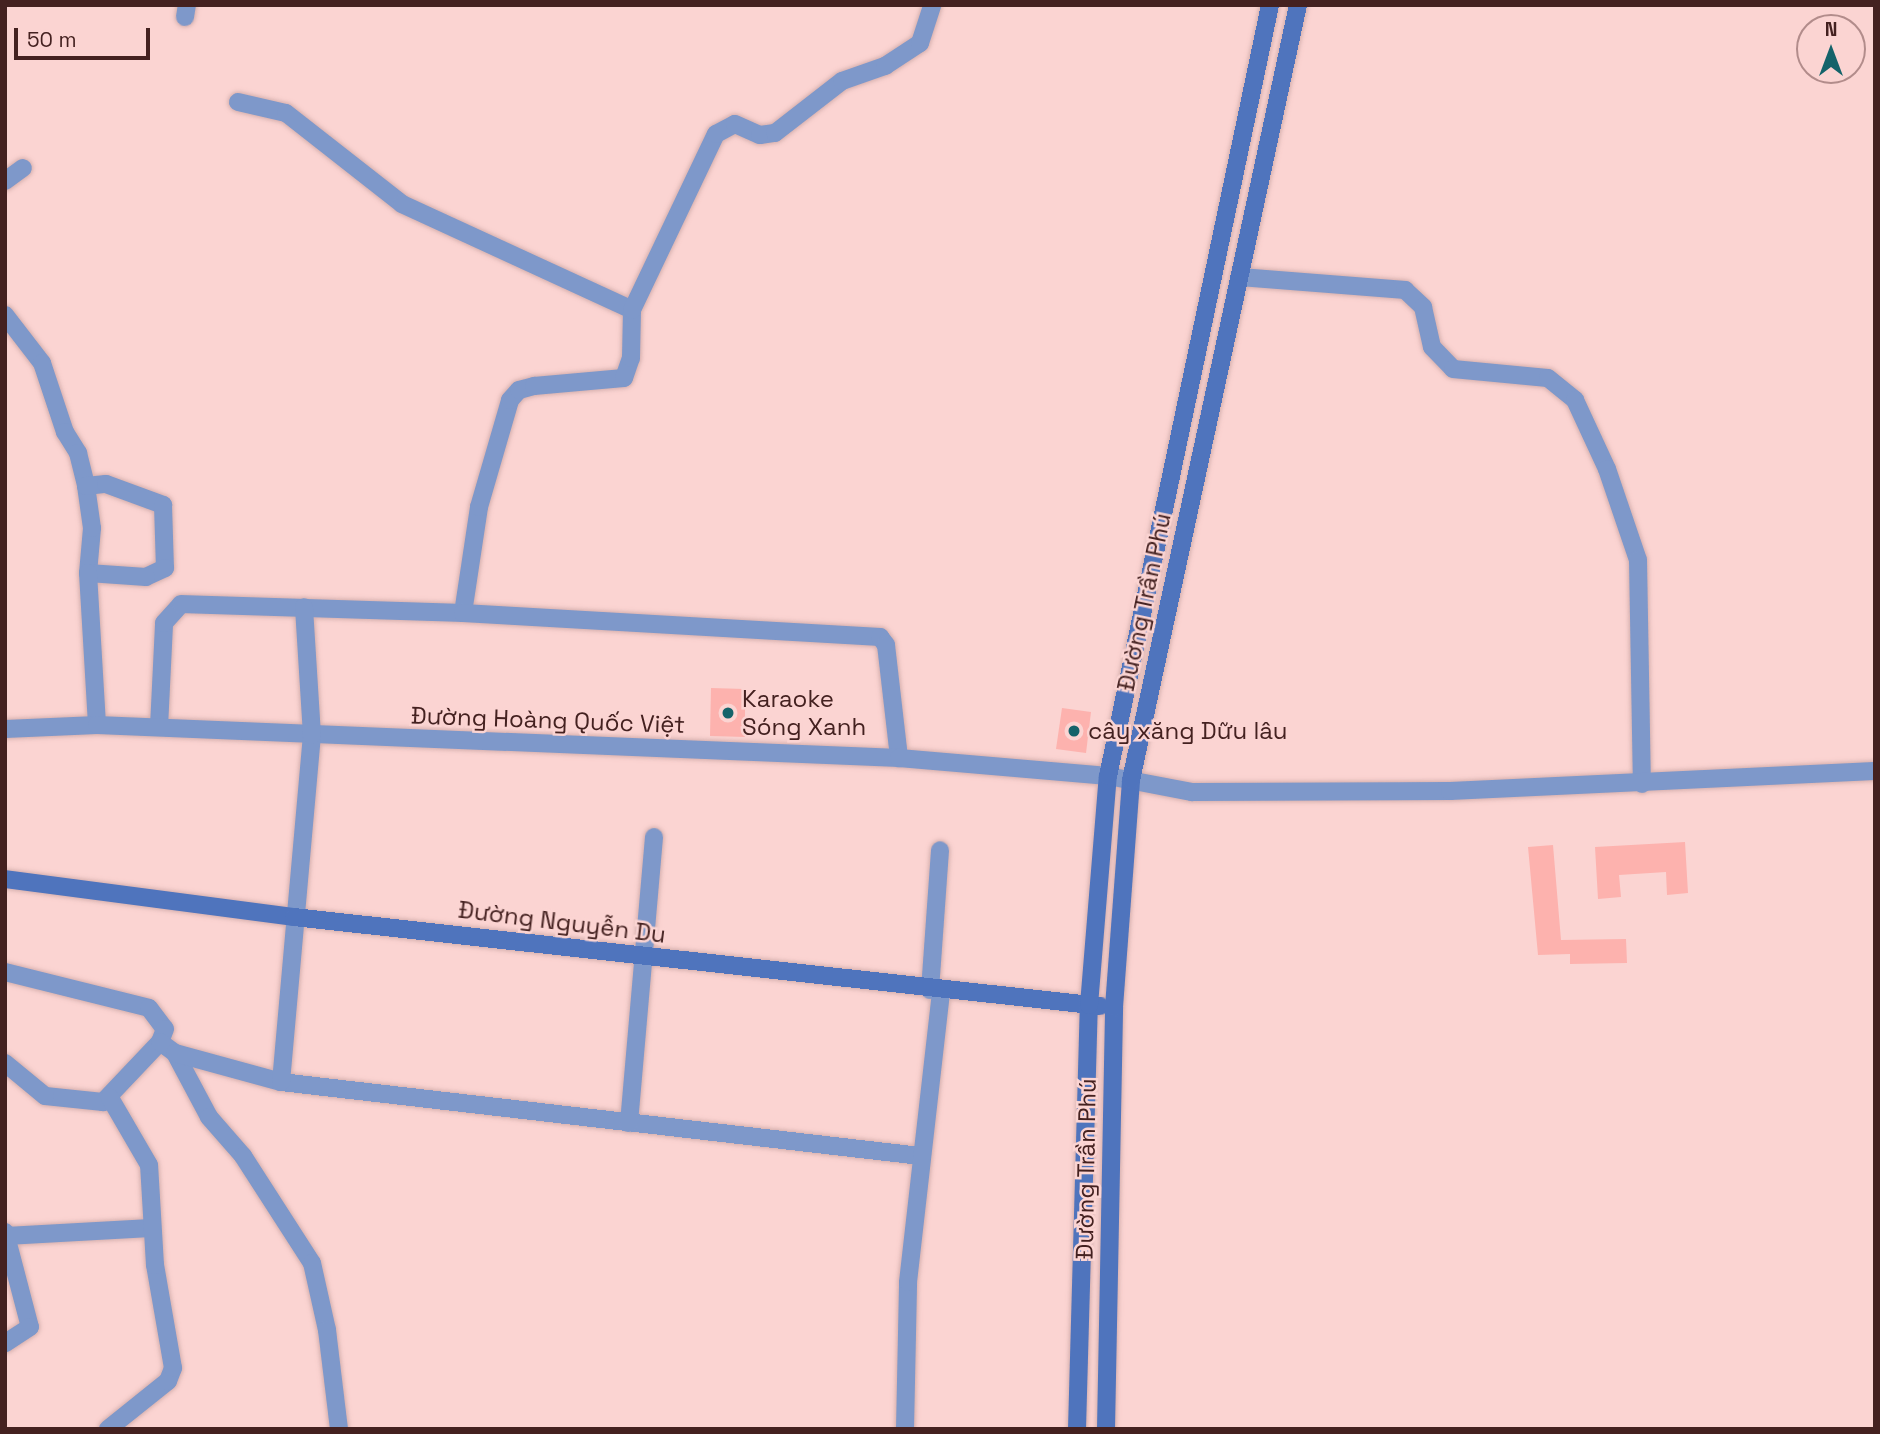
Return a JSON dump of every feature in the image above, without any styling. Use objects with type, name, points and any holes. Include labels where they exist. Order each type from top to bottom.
[{"type":"main road","name":"Đường Trần Phú","points":[[1077,1429],[1088,1005],[1108,776],[1270,5]]},
{"type":"main road","name":"Đường Trần Phú","points":[[1106,1429],[1114,1007],[1131,780],[1298,5]]},
{"type":"main road","name":"Đường Nguyễn Du","points":[[5,879],[295,917],[936,990],[1114,1007]]},
{"type":"street","points":[[463,613],[479,507],[504,410],[519,390],[534,386],[624,378],[631,358],[632,310],[716,134],[735,124],[760,135],[775,133],[842,81],[885,66],[920,43],[932,5]]},
{"type":"street","points":[[238,102],[286,113],[402,204],[632,310]]},
{"type":"street","points":[[5,181],[23,168]]},
{"type":"street","points":[[1240,277],[1405,290],[1423,307],[1432,347],[1453,369],[1548,378],[1575,400],[1607,469],[1638,560],[1642,784]]},
{"type":"street","points":[[5,315],[42,363],[65,432],[78,453],[86,486],[92,528],[89,573],[97,725]]},
{"type":"street","points":[[86,486],[106,484],[163,505],[167,549],[165,568],[158,574],[89,573]]},
{"type":"street","points":[[159,727],[164,623],[169,612],[188,603],[463,613],[880,637],[886,645],[899,758]]},
{"type":"street","points":[[281,1082],[312,735],[304,607]]},
{"type":"street","name":"Đường Hoàng Quốc Việt","points":[[5,729],[97,725],[159,727],[899,758],[1108,776],[1159,789],[1280,794],[1642,784],[1875,771]]},
{"type":"street","points":[[629,1123],[654,837]]},
{"type":"street","points":[[905,1429],[908,1282],[936,990],[940,850]]},
{"type":"street","points":[[5,972],[149,1008],[164,1029],[160,1042],[110,1098],[83,1103],[45,1096],[5,1063]]},
{"type":"street","points":[[160,1042],[175,1054],[209,1117],[243,1156],[312,1263],[327,1331],[339,1429]]},
{"type":"street","points":[[175,1054],[281,1082],[921,1156]]},
{"type":"street","points":[[108,1429],[168,1381],[173,1368],[151,1228],[149,1165],[110,1098]]},
{"type":"street","points":[[5,1343],[30,1327],[6,1234],[151,1228]]},
{"type":"building","name":"Karaoke Sóng Xanh","points":[[711,688],[745,689],[745,737],[710,736]]},
{"type":"building","name":"cây xăng Dữu lâu","points":[[1062,708],[1091,712],[1086,753],[1056,749]]},
{"type":"building","points":[[1685,842],[1688,893],[1667,895],[1666,872],[1619,875],[1621,897],[1598,899],[1595,847]]},
{"type":"building","points":[[1553,845],[1561,940],[1626,939],[1627,963],[1570,964],[1570,954],[1538,955],[1528,847]]},
{"type":"place","name":"Karaoke Sóng Xanh","points":[[728,713]]},
{"type":"place","name":"cây xăng Dữu lâu","points":[[1074,731]]}]
